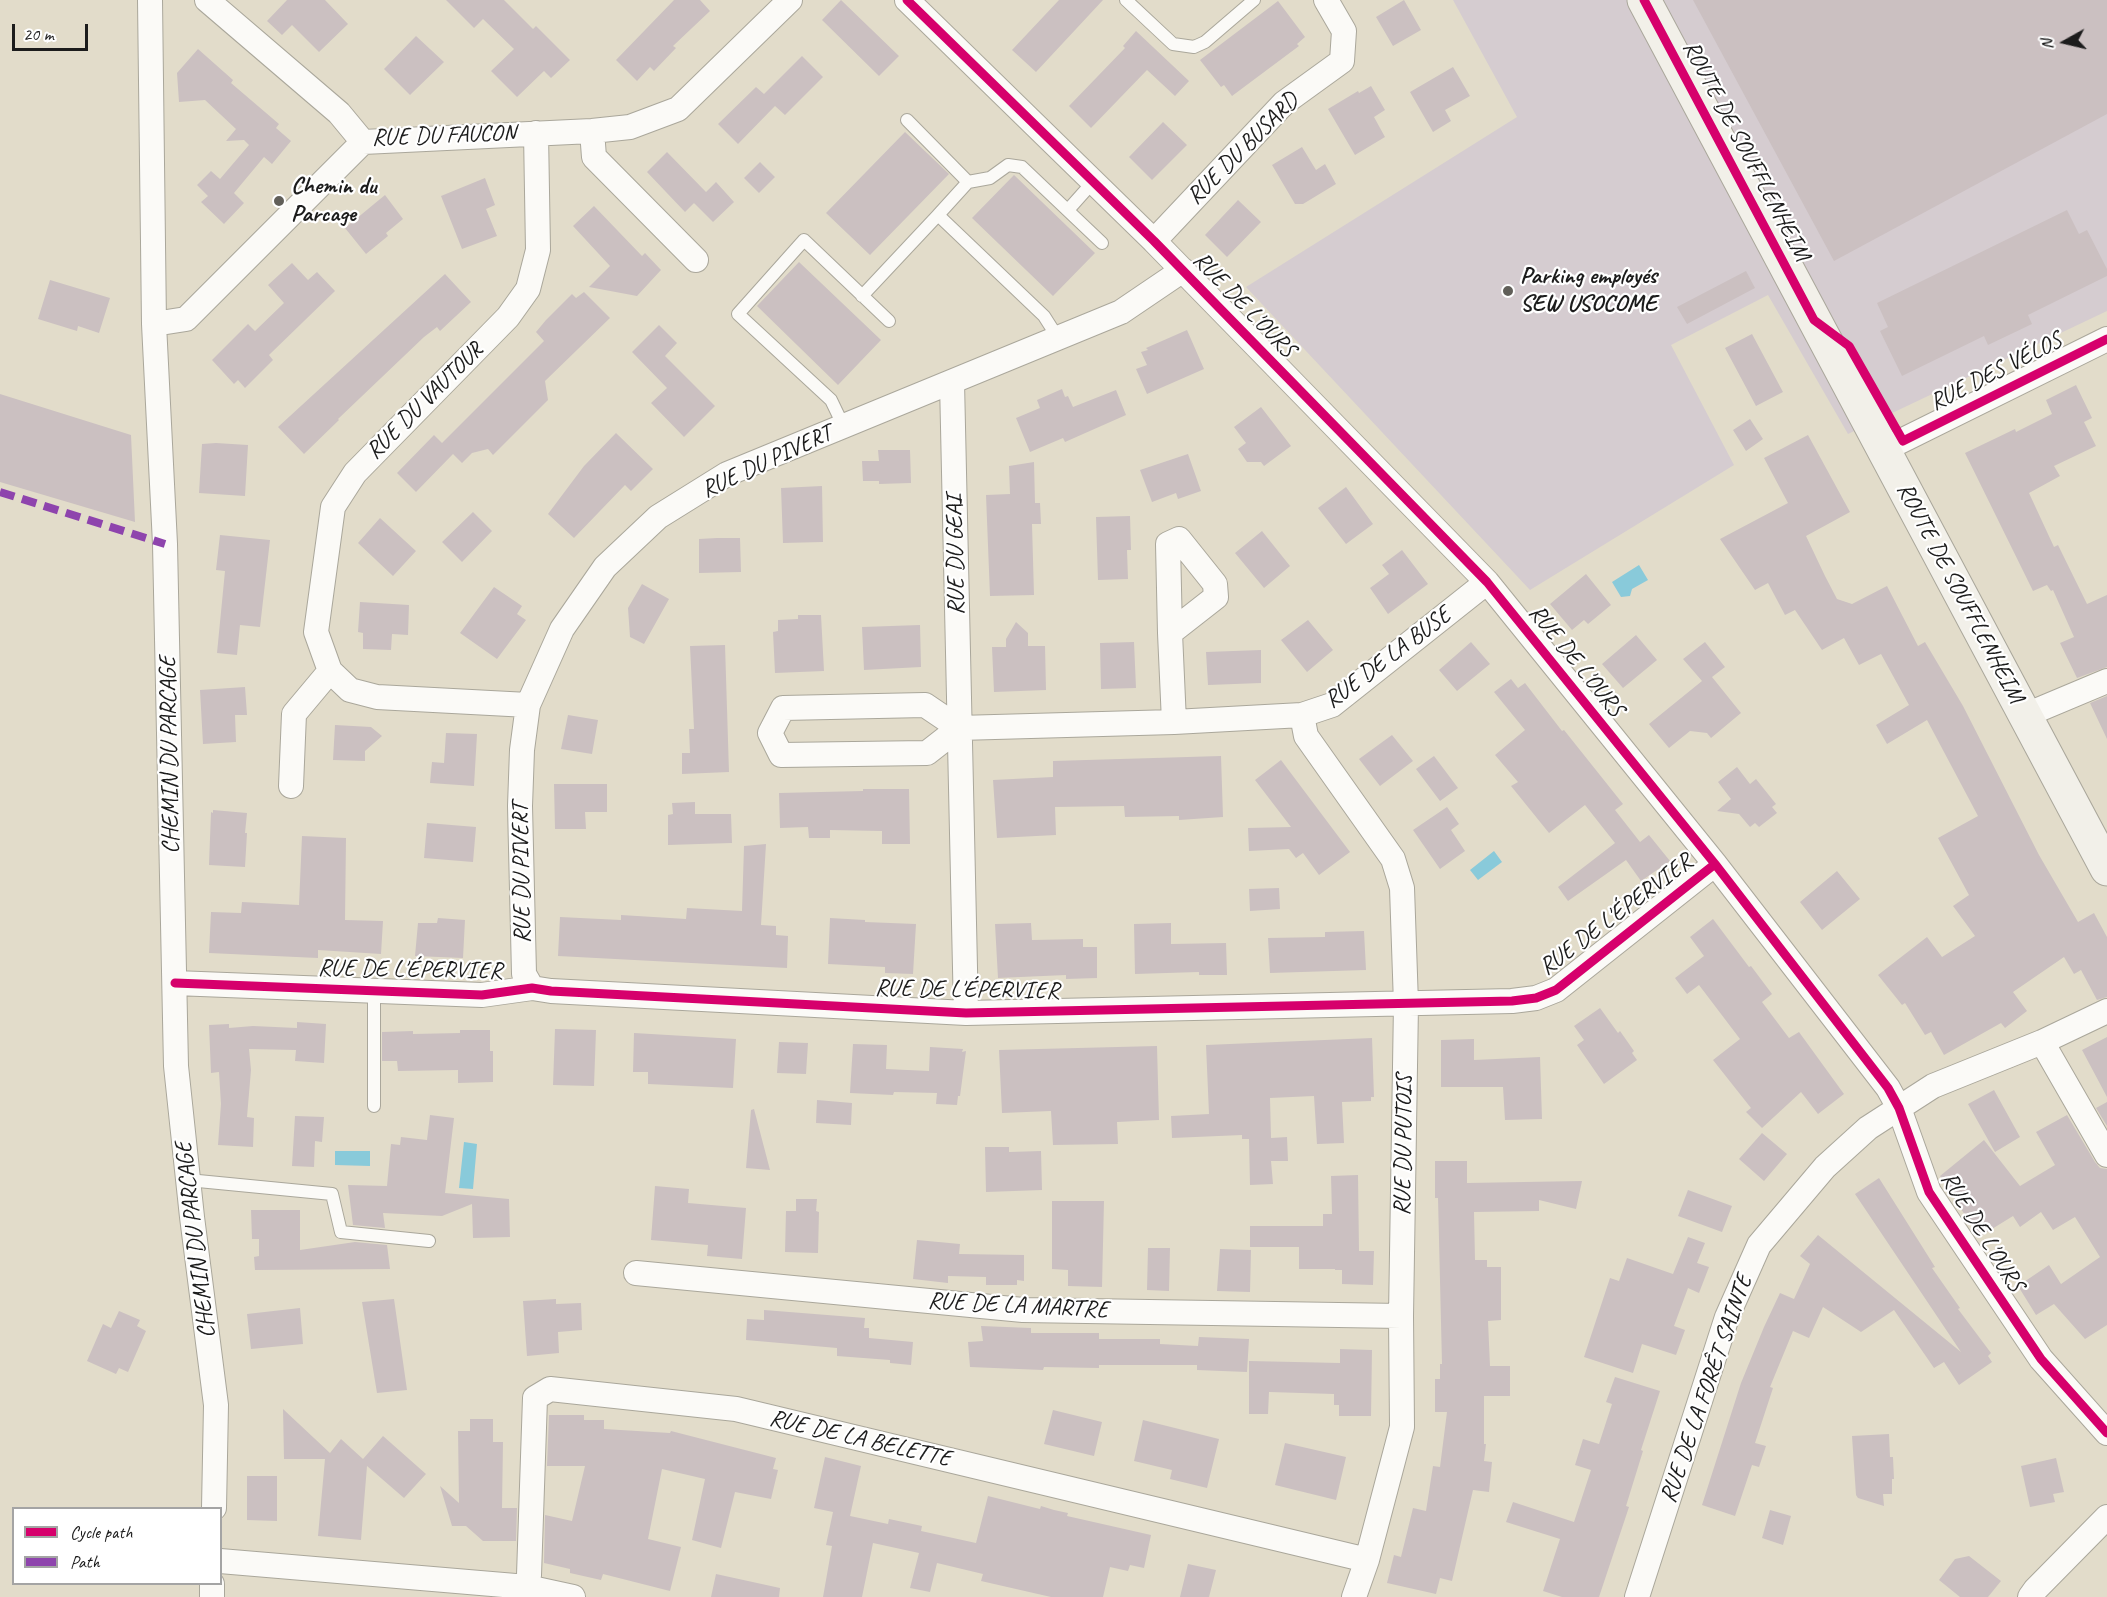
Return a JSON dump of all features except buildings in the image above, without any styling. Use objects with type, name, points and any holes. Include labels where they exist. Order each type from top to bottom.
[{"type":"main road","name":"ROUTE DE SOUFFLENHEIM","points":[[1644,0],[2026,715],[2104,856]]},
{"type":"street","name":"CHEMIN DU PARCAGE","points":[[150,0],[154,324],[165,544],[176,1066],[216,1405],[214,1507]]},
{"type":"street","name":"RUE DU FAUCON","points":[[207,0],[339,113],[363,142],[592,131],[630,127],[678,109],[790,0]]},
{"type":"street","name":"RUE DE L'OURS","points":[[907,0],[1183,270],[1487,582],[1715,864],[1887,1088],[1899,1108],[1929,1191],[2041,1359],[2107,1433]]},
{"type":"street","name":"RUE DU BUSARD","points":[[1154,241],[1284,103],[1342,61],[1344,31],[1326,0]]},
{"type":"street","points":[[592,131],[594,157],[696,260]]},
{"type":"street","name":"RUE DU VAUTOUR","points":[[528,705],[377,697],[350,690],[330,671],[316,632],[333,507],[355,473],[508,316],[528,289],[538,250],[536,133]]},
{"type":"street","points":[[154,324],[186,320],[363,142]]},
{"type":"street","name":"RUE DU PIVERT","points":[[532,988],[524,974],[520,806],[522,750],[528,705],[562,629],[605,567],[658,517],[727,474],[1121,312],[1183,270]]},
{"type":"street","name":"RUE DES VÉLOS","points":[[1884,450],[2107,339]]},
{"type":"street","name":"RUE DU GEAI","points":[[952,382],[966,1013]]},
{"type":"street","name":"RUE DE LA BUSE","points":[[959,728],[1174,722],[1302,715],[1332,705],[1487,582]]},
{"type":"street","points":[[1170,633],[1174,722]]},
{"type":"street","points":[[291,786],[294,714],[330,671]]},
{"type":"street","points":[[2026,715],[2107,681]]},
{"type":"street","points":[[925,705],[959,728],[927,753],[781,755],[770,733],[783,708],[925,705]]},
{"type":"street","name":"RUE DU PUTOIS","points":[[1302,715],[1305,736],[1393,859],[1402,888],[1406,1004],[1401,1317],[1402,1427],[1367,1560],[1354,1597]]},
{"type":"street","name":"RUE DE L'ÉPERVIER","points":[[175,983],[482,995],[532,988],[551,991],[966,1013],[1512,1001],[1536,998],[1556,990],[1715,864]]},
{"type":"street","name":"RUE DE LA FORÊT SAINTE","points":[[1637,1597],[1727,1317],[1759,1245],[1825,1167],[1868,1128],[1933,1086],[2042,1042],[2107,1011]]},
{"type":"street","points":[[2042,1042],[2107,1155]]},
{"type":"street","name":"RUE DE LA MARTRE","points":[[636,1273],[1023,1310],[1401,1317]]},
{"type":"street","name":"RUE DE LA BELETTE","points":[[527,1587],[535,1398],[550,1389],[736,1409],[1367,1560]]},
{"type":"street","points":[[2030,1597],[2107,1517]]},
{"type":"street","points":[[222,1561],[527,1587],[573,1597]]},
{"type":"lane","points":[[1126,0],[1173,44],[1194,47],[1205,42],[1254,0]]},
{"type":"lane","points":[[906,120],[968,182]]},
{"type":"lane","points":[[862,296],[968,182],[990,178],[1008,165],[1022,167],[1102,243]]},
{"type":"lane","points":[[1068,210],[1093,182]]},
{"type":"lane","points":[[938,215],[1044,315],[1058,338]]},
{"type":"lane","points":[[844,427],[831,400],[738,314],[804,240],[889,321]]},
{"type":"lane","points":[[374,990],[374,1106]]},
{"type":"lane","points":[[188,1180],[332,1194],[340,1232],[429,1241]]},
{"type":"shaded area","points":[[1453,0],[2107,0],[2107,311],[1848,434],[1768,295],[1671,345],[1734,465],[1530,590],[1246,287],[1517,117]]},
{"type":"water","points":[[1639,565],[1648,580],[1632,589],[1630,596],[1621,597],[1612,582]]},
{"type":"water","points":[[1494,851],[1502,862],[1478,880],[1470,870]]},
{"type":"water","points":[[464,1142],[477,1144],[473,1189],[459,1188]]},
{"type":"water","points":[[335,1151],[370,1151],[370,1166],[335,1165]]},
{"type":"marked path","points":[[0,492],[165,544]]},
{"type":"cycle path","points":[[907,0],[1154,241],[1487,582],[1715,864],[1888,1088],[1899,1108],[1929,1192],[2041,1359],[2107,1433]]},
{"type":"cycle path","points":[[1644,0],[1814,320],[1849,346],[1903,441],[2107,339]]},
{"type":"cycle path","points":[[175,983],[482,995],[532,988],[551,991],[966,1013],[1512,1001],[1536,998],[1556,990],[1715,864]]},
{"type":"place","name":"Chemin du Parcage","points":[[279,201]]},
{"type":"place","name":"Parking employés SEW USOCOME","points":[[1508,291]]}]
